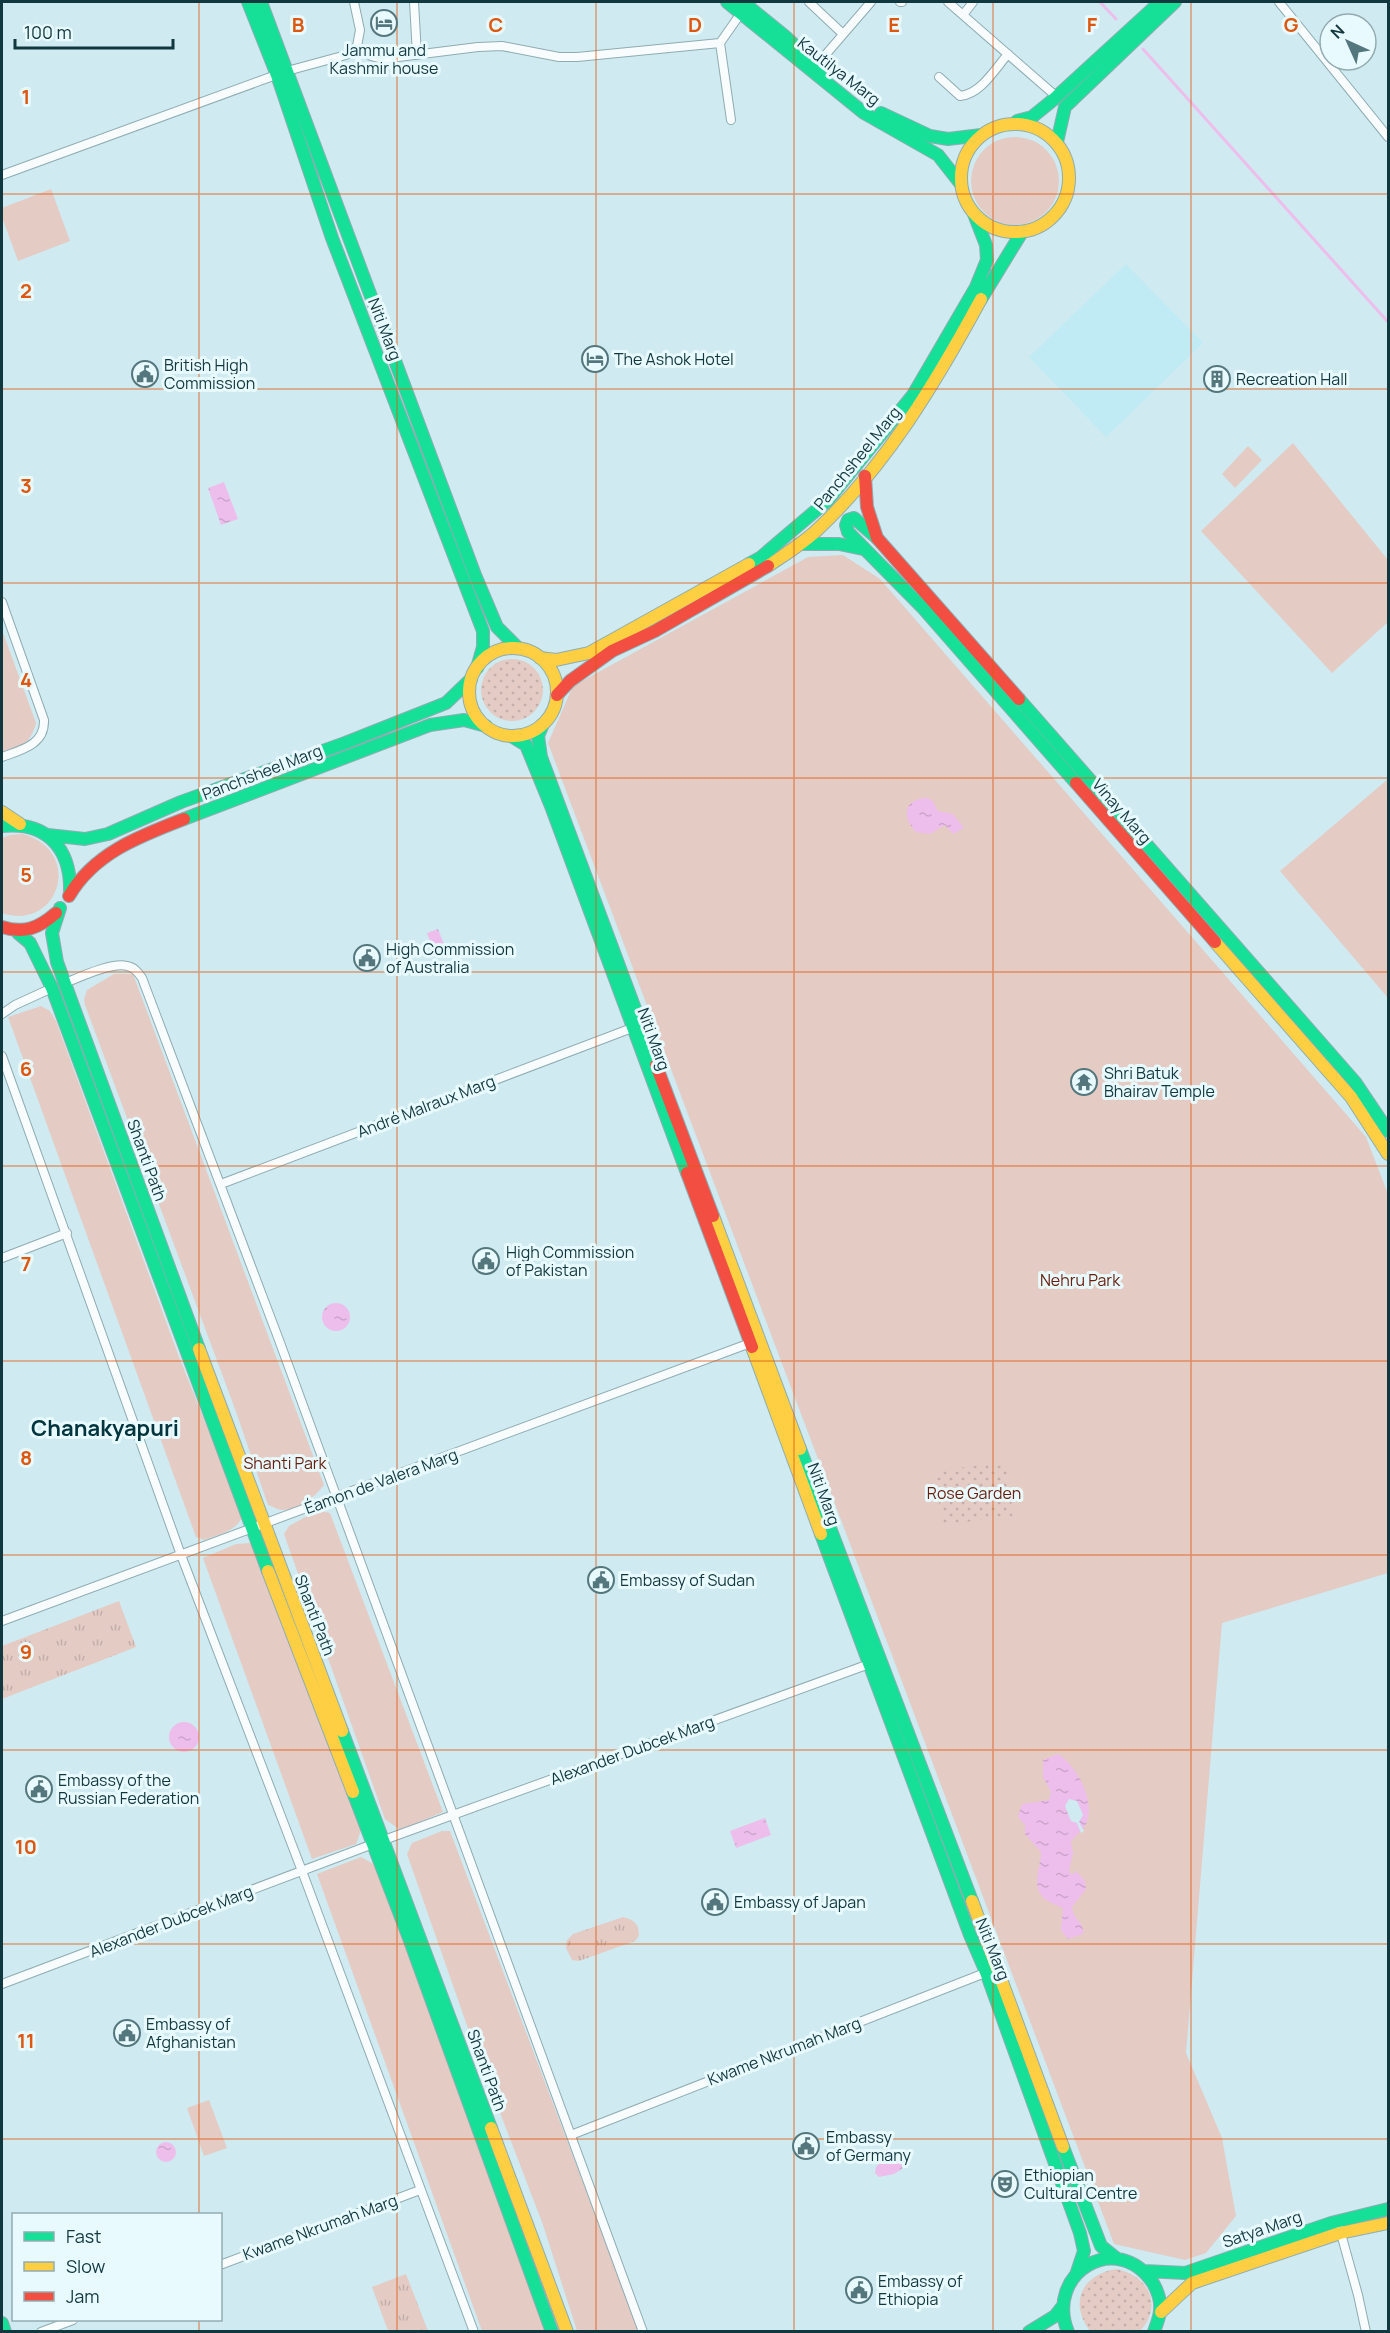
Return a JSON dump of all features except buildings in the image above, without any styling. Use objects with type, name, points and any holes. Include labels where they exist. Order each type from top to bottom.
[{"type":"main road","name":"Niti Marg","points":[[248,2],[282,73],[475,575],[497,627],[518,648]]},
{"type":"main road","name":"Niti Marg","points":[[261,2],[332,238],[483,631],[483,646],[477,668]]},
{"type":"main road","name":"Kautilya Marg","points":[[727,2],[742,7],[787,38],[813,69],[864,113],[938,155],[960,183]]},
{"type":"main road","points":[[1057,142],[1065,107],[1175,2]]},
{"type":"main road","points":[[1007,123],[1026,124],[1043,130],[1057,142],[1066,159],[1070,177],[1066,196],[1059,209],[1049,220],[1036,228],[1022,232],[996,229],[974,214],[965,200],[960,183],[962,165],[969,148],[981,135],[993,127],[1007,123],[1032,117],[1057,97],[1154,3]]},
{"type":"main road","name":"Kautilya Marg","points":[[813,69],[868,106],[930,136],[948,139],[981,135]]},
{"type":"main road","name":"Panchsheel Marg","points":[[540,658],[556,660],[590,653],[658,616],[760,558],[827,501],[913,395],[975,287],[987,260],[986,245],[974,214]]},
{"type":"main road","name":"Panchsheel Marg","points":[[557,695],[570,681],[612,651],[655,631],[755,575],[814,534],[844,504],[912,417],[940,374],[990,282],[1022,232]]},
{"type":"main road","name":"Vinay Marg","points":[[865,476],[867,507],[877,538]]},
{"type":"main road","name":"Vinay Marg","points":[[1389,1131],[1355,1082],[877,538],[854,518],[849,520],[846,525],[848,532],[922,607],[1343,1088],[1372,1126],[1389,1154]]},
{"type":"main road","points":[[798,544],[840,544],[863,549]]},
{"type":"main road","points":[[518,648],[532,652],[546,662],[555,678],[557,695],[553,711],[543,724],[528,733],[511,736],[495,732],[480,722],[471,708],[468,691],[471,679],[482,660],[497,650],[518,648]]},
{"type":"main road","name":"Panchsheel Marg","points":[[48,835],[85,839],[108,834],[181,802],[356,739],[446,703],[471,679]]},
{"type":"main road","name":"Panchsheel Marg","points":[[60,908],[82,875],[128,841],[430,725],[458,719],[471,720],[486,726]]},
{"type":"main road","name":"Niti Marg","points":[[543,724],[538,736],[541,757],[754,1342],[874,1662],[970,1935],[992,1970],[1101,2246],[1116,2258]]},
{"type":"main road","name":"Niti Marg","points":[[511,736],[526,746],[533,761],[632,1028],[754,1342]]},
{"type":"main road","points":[[2,812],[20,824],[48,835],[62,850],[68,861],[71,879],[69,896]]},
{"type":"main road","points":[[2,826],[20,824]]},
{"type":"main road","points":[[2,927],[18,933],[31,930],[52,918],[60,908]]},
{"type":"main road","name":"Shanti Path","points":[[60,908],[53,923],[51,945],[257,1527]]},
{"type":"main road","name":"Shanti Path","points":[[18,933],[30,943],[52,988],[567,2331]]},
{"type":"main road","name":"Shanti Path","points":[[379,1842],[552,2331]]},
{"type":"main road","name":"Niti Marg","points":[[992,1970],[1084,2251],[1077,2272],[1064,2294],[1062,2307]]},
{"type":"main road","name":"Satya Marg","points":[[1161,2312],[1192,2283],[1389,2209]]},
{"type":"main road","name":"Satya Marg","points":[[1145,2271],[1185,2273],[1239,2253],[1340,2227],[1389,2223]]},
{"type":"main road","points":[[1077,2272],[1099,2260],[1116,2258],[1129,2261],[1145,2271],[1156,2286],[1161,2303],[1161,2312],[1154,2331]]},
{"type":"main road","points":[[1029,2331],[1055,2316],[1062,2307]]},
{"type":"main road","points":[[1062,2307],[1068,2331]]},
{"type":"main road","points":[[2,2323],[5,2331]]},
{"type":"street","points":[[2,175],[282,73],[346,55],[357,46],[360,30],[354,2]]},
{"type":"street","points":[[414,2],[417,55]]},
{"type":"street","points":[[809,2],[843,34]]},
{"type":"street","points":[[813,69],[871,2]]},
{"type":"street","points":[[948,2],[1057,97]]},
{"type":"street","points":[[963,15],[973,2]]},
{"type":"street","points":[[1279,2],[1389,137]]},
{"type":"street","points":[[731,120],[720,43],[742,7]]},
{"type":"street","points":[[357,46],[371,56],[382,59],[478,47],[502,46],[559,57],[577,57],[720,43]]},
{"type":"street","points":[[939,77],[960,96],[968,95],[977,90],[1008,54]]},
{"type":"street","points":[[2,602],[44,720],[44,729],[39,739],[30,746],[2,757]]},
{"type":"street","points":[[65,983],[111,967],[124,965],[134,968],[142,978],[643,2331]]},
{"type":"street","points":[[2,1014],[15,1005],[52,988]]},
{"type":"street","name":"André Malraux Marg","points":[[220,1184],[632,1028]]},
{"type":"street","points":[[2,1056],[181,1555],[474,2331]]},
{"type":"street","points":[[2,1258],[67,1233]]},
{"type":"street","name":"Éamon de Valera Marg","points":[[2,1621],[754,1342]]},
{"type":"street","name":"Alexander Dubcek Marg","points":[[2,1984],[379,1842],[874,1662]]},
{"type":"street","name":"Kwame Nkrumah Marg","points":[[571,2135],[992,1970]]},
{"type":"street","name":"Kwame Nkrumah Marg","points":[[222,2264],[420,2190]]},
{"type":"street","points":[[1340,2227],[1366,2331]]},
{"type":"street","points":[[41,2331],[68,2321]]},
{"type":"shaded area","points":[[1126,264],[1203,343],[1106,437],[1029,357]]},
{"type":"green space","points":[[1015,137],[1032,141],[1046,150],[1055,164],[1059,181],[1055,198],[1046,212],[1032,221],[1015,225],[998,221],[984,212],[975,198],[971,181],[975,164],[984,150],[998,141]]},
{"type":"green space","points":[[51,189],[70,241],[18,261],[2,217],[2,208]]},
{"type":"green space","points":[[1293,443],[1388,560],[1388,622],[1332,673],[1201,531]]},
{"type":"green space","points":[[1248,446],[1262,460],[1235,488],[1222,474]]},
{"type":"green space","name":"Nehru Park","points":[[843,555],[880,579],[1366,1137],[1388,1194],[1388,1573],[1222,1623],[1186,2053],[1222,2138],[1236,2216],[1206,2253],[1185,2260],[1114,2244],[548,743],[573,686],[808,557]]},
{"type":"green space","points":[[2,630],[36,723],[24,744],[2,752]]},
{"type":"green space","points":[[506,659],[518,659],[534,668],[541,678],[543,690],[541,702],[534,712],[518,721],[506,721],[495,716],[486,707],[481,696],[481,684],[486,673],[495,664]]},
{"type":"green space","points":[[1388,779],[1388,998],[1280,871]]},
{"type":"green space","points":[[23,834],[42,843],[54,857],[58,872],[57,887],[50,901],[38,911],[22,916],[2,913],[2,838]]},
{"type":"green space","name":"Shanti Park","points":[[114,974],[133,974],[324,1485],[311,1498],[294,1508],[282,1510],[268,1505],[235,1409],[85,1005],[87,990]]},
{"type":"green space","name":"Shanti Park","points":[[41,1006],[50,1011],[56,1021],[179,1357],[243,1516],[236,1526],[204,1540],[196,1537],[8,1017]]},
{"type":"green space","name":"Rose Garden","points":[[1006,1462],[1013,1516],[942,1525],[935,1471]]},
{"type":"green space","name":"Shanti Park","points":[[318,1510],[330,1513],[443,1812],[400,1830],[385,1819],[284,1534],[289,1526]]},
{"type":"green space","points":[[251,1543],[361,1830],[356,1844],[312,1859],[203,1558],[236,1544]]},
{"type":"green space","points":[[119,1601],[136,1647],[2,1699],[2,1646]]},
{"type":"green space","points":[[442,1831],[450,1831],[639,2331],[577,2331],[543,2225],[471,2037],[407,1854],[412,1843]]},
{"type":"green space","points":[[361,1857],[375,1865],[547,2331],[482,2331],[317,1874]]},
{"type":"green space","points":[[623,1917],[633,1921],[638,1928],[639,1936],[635,1941],[579,1961],[572,1960],[566,1948],[567,1940],[573,1934]]},
{"type":"green space","points":[[209,2100],[227,2148],[204,2156],[187,2108]]},
{"type":"green space","points":[[1116,2269],[1137,2278],[1149,2292],[1151,2311],[1147,2321],[1140,2331],[1090,2331],[1080,2310],[1082,2292],[1094,2277]]},
{"type":"green space","points":[[406,2274],[428,2331],[388,2331],[372,2287]]},
{"type":"water","points":[[224,482],[238,519],[221,525],[208,488]]},
{"type":"water","points":[[926,798],[932,800],[938,811],[953,814],[964,828],[953,834],[945,825],[930,834],[916,832],[908,820],[907,810],[913,802]]},
{"type":"water","points":[[438,929],[447,952],[436,957],[427,933]]},
{"type":"water","points":[[336,1303],[346,1307],[350,1317],[346,1327],[336,1331],[326,1327],[322,1317],[326,1307]]},
{"type":"water","points":[[184,1722],[195,1726],[199,1737],[195,1748],[184,1752],[173,1748],[169,1737],[173,1726]]},
{"type":"water","points":[[1058,1754],[1078,1775],[1089,1805],[1086,1824],[1071,1842],[1073,1853],[1069,1871],[1072,1875],[1076,1871],[1085,1881],[1086,1889],[1072,1907],[1083,1934],[1068,1939],[1061,1930],[1063,1908],[1045,1899],[1038,1889],[1037,1877],[1041,1852],[1025,1834],[1025,1825],[1018,1817],[1023,1804],[1049,1800],[1051,1792],[1043,1777],[1043,1760]]},
{"type":"water","points":[[765,1818],[771,1835],[736,1848],[730,1831]]},
{"type":"water","points":[[162,2142],[170,2142],[176,2148],[176,2156],[170,2162],[162,2162],[156,2156],[156,2148]]},
{"type":"water","points":[[898,2160],[902,2162],[902,2169],[894,2174],[879,2177],[875,2173],[880,2163],[887,2164]]},
{"type":"pier","points":[[1069,1799],[1077,1801],[1083,1815],[1079,1822],[1084,1831],[1081,1833],[1077,1823],[1071,1821],[1065,1806]]},
{"type":"waterway","points":[[1100,2],[1116,19]]},
{"type":"waterway","points":[[1143,49],[1388,322]]},
{"type":"traffic: fast","points":[[248,2],[277,75],[332,238],[483,631],[483,647],[477,668]]},
{"type":"traffic: fast","points":[[261,2],[475,575],[497,627],[518,648]]},
{"type":"traffic: fast","points":[[727,2],[864,113],[938,155],[960,183]]},
{"type":"traffic: fast","points":[[743,2],[821,70]]},
{"type":"traffic: fast","points":[[1017,121],[1032,117],[1053,100],[1160,2]]},
{"type":"traffic: fast","points":[[1057,142],[1065,107],[1175,2]]},
{"type":"traffic: fast","points":[[881,113],[930,136],[948,139],[981,135]]},
{"type":"traffic: fast","points":[[749,564],[760,558],[827,501],[913,395],[976,287],[987,260],[986,245],[974,214]]},
{"type":"traffic: fast","points":[[981,299],[1022,232]]},
{"type":"traffic: fast","points":[[877,538],[854,518],[848,520],[846,525],[848,532],[922,607],[1076,783]]},
{"type":"traffic: fast","points":[[799,544],[839,544],[863,549]]},
{"type":"traffic: fast","points":[[48,835],[85,839],[108,834],[181,802],[345,743],[446,703],[471,679]]},
{"type":"traffic: fast","points":[[1019,699],[1355,1082],[1388,1131]]},
{"type":"traffic: fast","points":[[184,819],[430,725],[464,720],[486,726]]},
{"type":"traffic: fast","points":[[543,724],[538,736],[541,757],[656,1065]]},
{"type":"traffic: fast","points":[[511,736],[526,745],[551,806],[687,1173]]},
{"type":"traffic: fast","points":[[2,826],[31,828],[53,840],[61,850],[66,862],[70,891]]},
{"type":"traffic: fast","points":[[60,908],[52,933],[57,962],[199,1349]]},
{"type":"traffic: fast","points":[[18,933],[30,943],[52,988],[268,1571]]},
{"type":"traffic: fast","points":[[800,1449],[972,1901]]},
{"type":"traffic: fast","points":[[821,1534],[970,1935],[986,1972],[1080,2233],[1084,2251],[1077,2272]]},
{"type":"traffic: fast","points":[[342,1731],[491,2128]]},
{"type":"traffic: fast","points":[[353,1792],[409,1938],[552,2332]]},
{"type":"traffic: fast","points":[[1063,2147],[1101,2246],[1116,2258]]},
{"type":"traffic: fast","points":[[1145,2271],[1185,2273],[1331,2223],[1388,2209]]},
{"type":"traffic: fast","points":[[1068,2332],[1063,2311],[1066,2292],[1075,2276],[1088,2265],[1104,2259],[1121,2260],[1138,2267],[1153,2283],[1160,2307],[1154,2332]]},
{"type":"traffic: fast","points":[[1029,2332],[1055,2316],[1062,2307]]},
{"type":"traffic: fast","points":[[2,2323],[5,2332]]},
{"type":"traffic: slow","points":[[1015,124],[1036,128],[1054,139],[1065,157],[1069,178],[1065,199],[1054,217],[1036,228],[1015,232],[994,228],[976,217],[965,199],[961,178],[965,157],[976,139],[994,128],[1015,124]]},
{"type":"traffic: slow","points":[[768,566],[816,531],[865,479],[908,422],[981,299]]},
{"type":"traffic: slow","points":[[540,658],[556,660],[589,653],[749,564]]},
{"type":"traffic: slow","points":[[513,648],[530,652],[544,661],[553,675],[557,692],[553,709],[544,723],[530,732],[513,736],[496,732],[482,723],[473,709],[469,692],[473,675],[482,661],[496,652],[513,648]]},
{"type":"traffic: slow","points":[[2,812],[20,824]]},
{"type":"traffic: slow","points":[[1215,942],[1351,1097],[1388,1154]]},
{"type":"traffic: slow","points":[[713,1216],[800,1449]]},
{"type":"traffic: slow","points":[[752,1347],[821,1534]]},
{"type":"traffic: slow","points":[[199,1349],[342,1731]]},
{"type":"traffic: slow","points":[[268,1571],[353,1792]]},
{"type":"traffic: slow","points":[[972,1901],[1063,2147]]},
{"type":"traffic: slow","points":[[491,2128],[567,2332]]},
{"type":"traffic: slow","points":[[1161,2312],[1192,2283],[1340,2233],[1388,2223]]},
{"type":"traffic: jam","points":[[865,476],[867,507],[877,538],[1019,699]]},
{"type":"traffic: jam","points":[[557,695],[570,681],[612,651],[655,631],[768,566]]},
{"type":"traffic: jam","points":[[1076,783],[1215,942]]},
{"type":"traffic: jam","points":[[69,896],[79,881],[105,857],[135,839],[184,819]]},
{"type":"traffic: jam","points":[[2,927],[24,930],[37,926],[56,913]]},
{"type":"traffic: jam","points":[[656,1065],[713,1216]]},
{"type":"traffic: jam","points":[[687,1173],[752,1347]]},
{"type":"place","name":"Jammu and Kashmir house","points":[[384,23]]},
{"type":"place","name":"The Ashok Hotel","points":[[595,359]]},
{"type":"place","name":"British High Commission","points":[[145,374]]},
{"type":"place","name":"Recreation Hall","points":[[1217,379]]},
{"type":"place","name":"High Commission of Australia","points":[[367,958]]},
{"type":"place","name":"Shri Batuk Bhairav Temple","points":[[1084,1082]]},
{"type":"place","name":"High Commission of Pakistan","points":[[486,1261]]},
{"type":"place","name":"Embassy of Sudan","points":[[601,1580]]},
{"type":"place","name":"Embassy of the Russian Federation","points":[[39,1789]]},
{"type":"place","name":"Embassy of Japan","points":[[715,1902]]},
{"type":"place","name":"Embassy of Afghanistan","points":[[127,2033]]},
{"type":"place","name":"Embassy of Germany","points":[[806,2146]]},
{"type":"place","name":"Ethiopian Cultural Centre","points":[[1005,2184]]},
{"type":"place","name":"Embassy of Ethiopia","points":[[859,2290]]},
{"type":"district","name":"Chanakyapuri","points":[[105,1428]]}]
